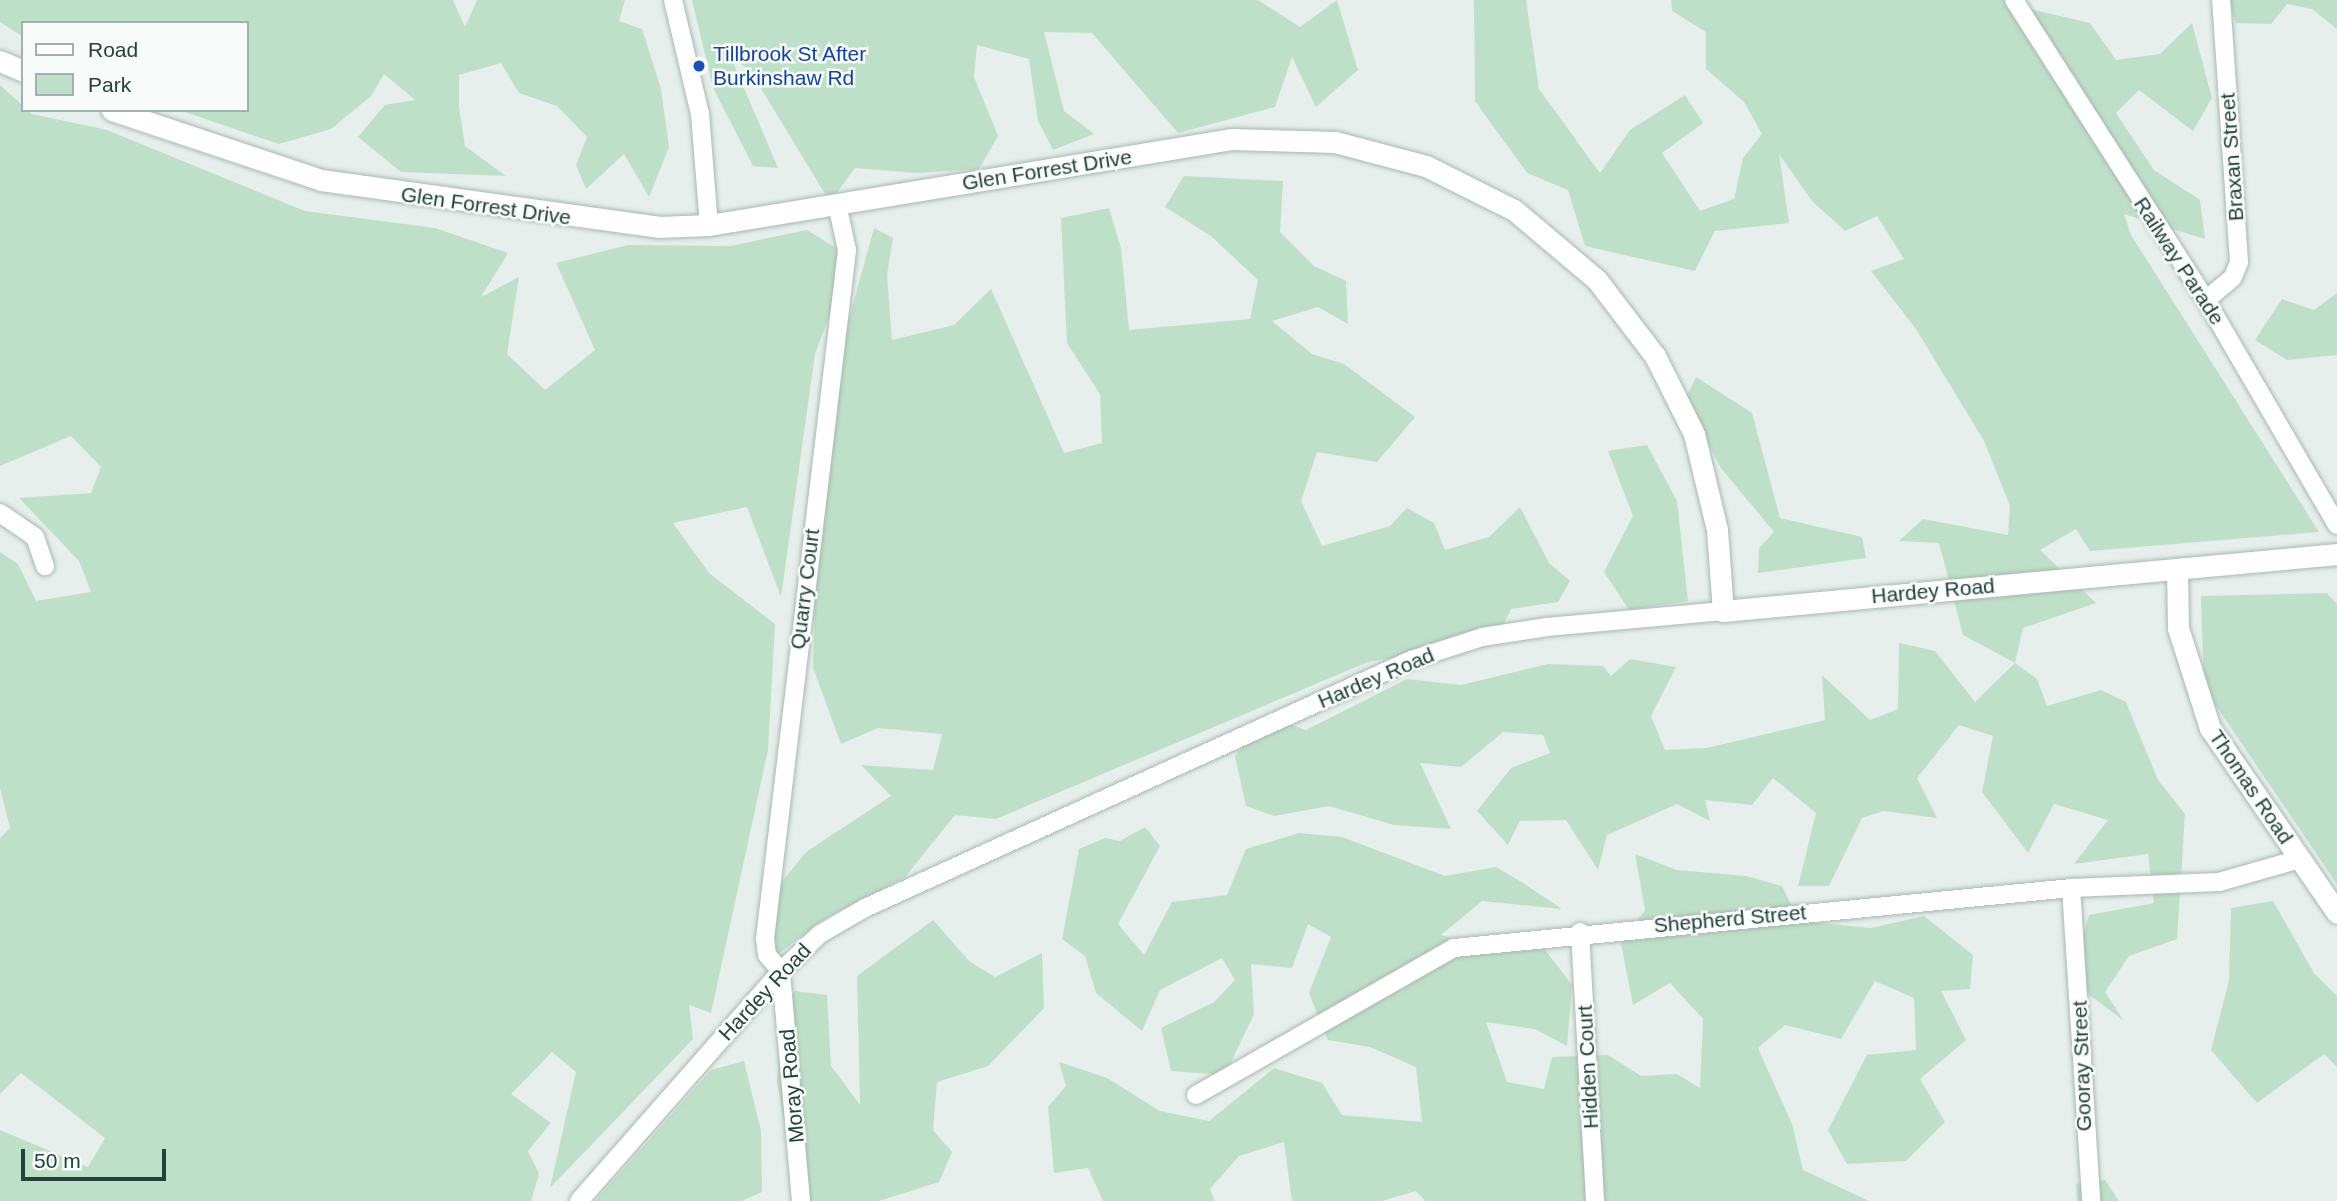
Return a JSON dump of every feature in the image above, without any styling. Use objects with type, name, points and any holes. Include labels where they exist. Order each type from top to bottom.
[{"type":"street","points":[[673,0],[700,114],[709,225]]},
{"type":"street","name":"Railway Parade","points":[[2014,0],[2206,300],[2337,525]]},
{"type":"street","name":"Braxan Street","points":[[2206,300],[2233,277],[2239,262],[2221,0]]},
{"type":"street","points":[[0,61],[21,70]]},
{"type":"street","name":"Glen Forrest Drive","points":[[118,112],[321,180],[620,225],[709,225],[1232,139],[1335,142],[1426,166],[1514,210],[1597,280],[1655,356],[1694,434],[1717,530],[1723,611]]},
{"type":"street","name":"Quarry Court","points":[[780,971],[767,955],[765,939],[847,250],[837,204]]},
{"type":"street","points":[[0,513],[35,537],[45,566]]},
{"type":"street","name":"Hardey Road","points":[[579,1201],[780,971],[820,934],[865,908],[1411,660],[1482,637],[1547,627],[2337,554]]},
{"type":"street","name":"Thomas Road","points":[[2177,569],[2178,628],[2210,728],[2337,913]]},
{"type":"street","name":"Shepherd Street","points":[[1196,1095],[1454,948],[1580,932],[2071,888],[2219,882],[2300,859]]},
{"type":"street","name":"Gooray Street","points":[[2071,888],[2091,1201]]},
{"type":"street","name":"Hidden Court","points":[[1580,932],[1595,1201]]},
{"type":"street","name":"Moray Road","points":[[780,971],[800,1201]]},
{"type":"green space","points":[[0,0],[453,0],[465,27],[477,0],[625,0],[619,21],[642,29],[661,89],[669,147],[649,197],[624,154],[586,189],[576,165],[587,137],[557,106],[519,93],[501,63],[459,75],[459,107],[465,146],[506,176],[401,172],[358,137],[385,105],[415,100],[384,74],[371,96],[331,129],[279,144],[185,112],[248,112],[248,21],[21,21],[21,36],[0,22]]},
{"type":"green space","points":[[692,0],[1258,0],[1300,27],[1337,0],[1358,70],[1316,107],[1292,57],[1275,107],[1178,133],[1092,33],[1044,32],[1064,111],[1094,134],[1053,150],[1038,121],[1029,59],[977,45],[974,77],[998,136],[979,169],[916,173],[855,168],[830,202],[751,72],[730,55],[778,168],[753,166],[713,88]]},
{"type":"green space","points":[[1474,0],[1526,0],[1539,89],[1600,173],[1630,130],[1685,95],[1703,123],[1662,153],[1700,211],[1734,199],[1743,158],[1762,134],[1744,102],[1706,69],[1706,32],[1672,11],[1671,0],[2025,0],[2026,8],[2090,23],[2116,60],[2160,54],[2192,23],[2212,98],[2193,131],[2139,90],[2116,113],[2154,170],[2200,200],[2205,239],[2124,214],[2131,235],[2319,532],[2090,551],[2076,529],[2040,550],[2096,603],[2023,628],[2015,663],[1963,635],[1939,543],[1899,541],[1923,519],[2008,535],[2010,506],[1984,441],[1916,329],[1871,271],[1904,259],[1877,216],[1845,231],[1812,201],[1779,154],[1789,223],[1715,231],[1695,271],[1585,246],[1568,190],[1527,173],[1475,101]]},
{"type":"green space","points":[[2228,0],[2337,0],[2337,29],[2312,9],[2287,4],[2271,24],[2236,23]]},
{"type":"green space","points":[[0,85],[21,104],[21,112],[107,130],[305,211],[435,228],[508,253],[481,297],[519,277],[507,354],[545,390],[595,350],[556,263],[628,245],[730,246],[807,230],[844,253],[847,269],[815,354],[781,597],[747,507],[673,523],[709,573],[775,624],[768,750],[711,1013],[689,1005],[693,1039],[550,1188],[576,1072],[552,1052],[511,1094],[551,1123],[528,1151],[539,1174],[531,1201],[0,1201],[0,1130],[88,1167],[105,1138],[21,1073],[0,1094],[0,838],[10,828],[0,788],[0,552],[18,564],[36,601],[91,592],[79,561],[19,498],[91,493],[101,467],[71,436],[0,466]]},
{"type":"green space","points":[[1184,176],[1283,181],[1280,232],[1314,266],[1346,281],[1348,324],[1318,307],[1272,321],[1312,354],[1344,364],[1415,417],[1377,462],[1317,452],[1301,501],[1322,546],[1390,526],[1407,508],[1434,523],[1445,550],[1489,537],[1520,507],[1549,563],[1570,581],[1558,602],[1511,609],[1496,640],[1368,662],[996,819],[955,815],[905,877],[827,917],[777,955],[769,898],[806,852],[891,796],[861,765],[933,770],[942,734],[878,728],[841,744],[813,668],[817,521],[844,337],[874,228],[893,238],[887,275],[892,340],[954,325],[991,289],[1064,453],[1102,443],[1100,394],[1067,343],[1061,218],[1109,208],[1121,248],[1129,330],[1250,319],[1258,280],[1211,236],[1165,207]]},
{"type":"green space","points":[[2337,293],[2337,355],[2287,360],[2255,340],[2282,299],[2314,310]]},
{"type":"green space","points":[[1696,377],[1752,413],[1780,518],[1862,537],[1866,558],[1758,573],[1759,548],[1774,532],[1721,468],[1685,400]]},
{"type":"green space","points":[[1647,445],[1677,501],[1688,601],[1629,610],[1604,572],[1633,516],[1608,451]]},
{"type":"green space","points":[[2327,593],[2337,604],[2337,884],[2204,688],[2201,596]]},
{"type":"green space","points":[[1899,643],[1935,651],[1975,702],[2015,663],[2037,679],[2047,706],[2101,690],[2126,702],[2158,780],[2185,814],[2177,939],[2129,956],[2105,992],[2124,1021],[2070,980],[2089,915],[2154,903],[2148,854],[2074,864],[2108,820],[2054,804],[2028,853],[1982,792],[1993,736],[1959,725],[1917,778],[1937,818],[1884,811],[1862,818],[1829,886],[1798,886],[1816,813],[1773,778],[1752,805],[1705,800],[1710,821],[1677,804],[1607,835],[1598,870],[1566,820],[1520,821],[1508,845],[1477,811],[1511,768],[1550,753],[1543,735],[1503,732],[1461,767],[1420,763],[1451,829],[1394,825],[1329,806],[1274,816],[1246,806],[1235,756],[1266,716],[1306,730],[1407,679],[1461,685],[1548,664],[1603,666],[1611,676],[1630,659],[1676,667],[1651,716],[1665,750],[1707,748],[1825,720],[1822,675],[1870,720],[1898,709]]},
{"type":"green space","points":[[1145,827],[1160,846],[1118,924],[1144,955],[1172,902],[1227,895],[1246,849],[1299,833],[1342,837],[1445,876],[1496,867],[1523,883],[1562,909],[1482,901],[1441,935],[1480,946],[1533,934],[1572,985],[1567,1046],[1535,1029],[1486,1022],[1507,1082],[1544,1089],[1552,1057],[1608,1055],[1641,1076],[1677,1074],[1700,1088],[1703,1019],[1670,983],[1633,1005],[1621,944],[1645,910],[1635,854],[1677,870],[1746,876],[1782,886],[1799,921],[1871,928],[1924,916],[1973,955],[1970,989],[1941,991],[1966,1040],[1920,1079],[1945,1122],[1906,1161],[1847,1164],[1828,1130],[1867,1055],[1916,1050],[1914,998],[1875,981],[1841,1039],[1785,1025],[1758,1048],[1792,1124],[1803,1170],[1869,1201],[1425,1201],[1416,1191],[1382,1201],[1292,1201],[1284,1142],[1239,1156],[1210,1189],[1215,1201],[1103,1201],[1088,1168],[1054,1173],[1048,1107],[1066,1086],[1059,1062],[1107,1078],[1160,1111],[1209,1121],[1274,1068],[1322,1083],[1342,1115],[1422,1122],[1416,1067],[1370,1047],[1328,1040],[1309,993],[1331,937],[1308,924],[1292,968],[1251,964],[1254,1014],[1225,1075],[1171,1071],[1161,1028],[1214,1002],[1235,980],[1222,958],[1160,990],[1142,1031],[1096,993],[1085,956],[1062,939],[1079,849],[1105,838],[1120,841]]},
{"type":"green space","points":[[2273,901],[2314,973],[2337,996],[2337,1067],[2324,1054],[2257,1103],[2211,1050],[2229,981],[2231,908]]},
{"type":"green space","points":[[933,920],[969,961],[995,977],[1042,953],[1044,1008],[988,1066],[937,1082],[933,1130],[952,1152],[939,1182],[879,1201],[799,1201],[777,1081],[784,1010],[795,991],[827,995],[831,1066],[860,1105],[857,976]]},
{"type":"green space","points":[[744,1061],[761,1131],[762,1192],[742,1201],[595,1201],[711,1070]]},
{"type":"green space","points":[[2105,1180],[2119,1201],[2077,1201],[2076,1184]]},
{"type":"place","name":"Tillbrook St After Burkinshaw Rd","points":[[699,66]]}]
